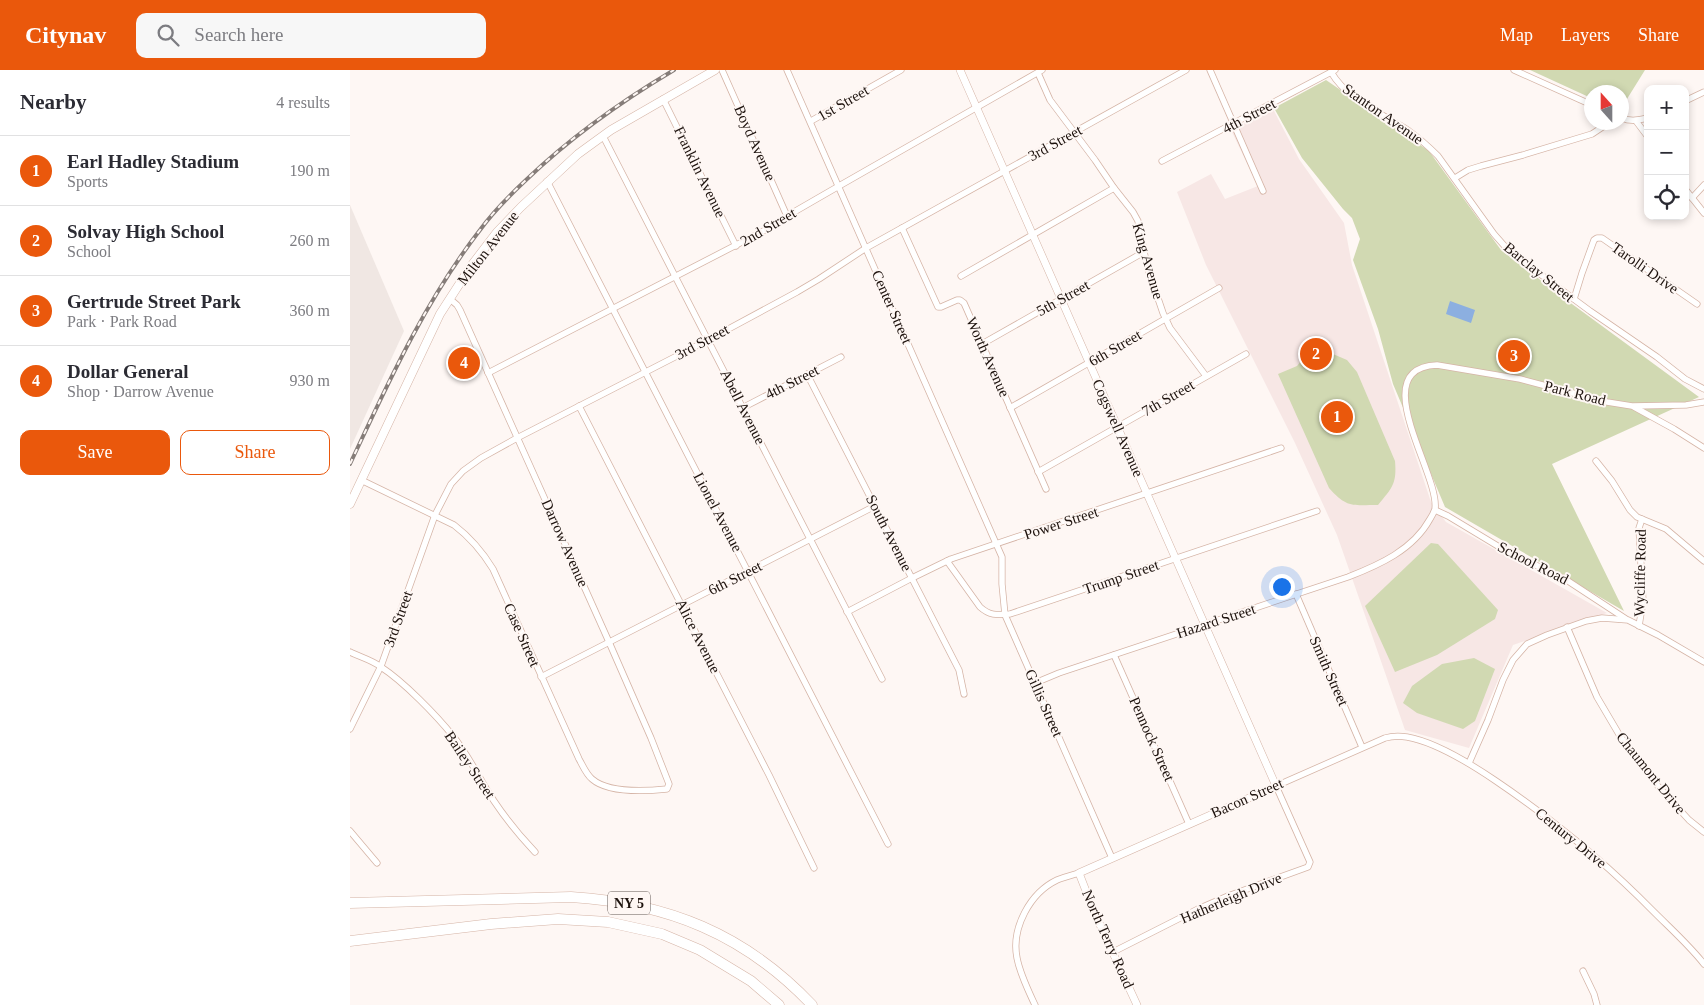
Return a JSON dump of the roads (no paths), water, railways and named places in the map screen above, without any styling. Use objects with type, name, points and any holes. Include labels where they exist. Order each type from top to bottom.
[{"type":"highway","name":"NY 5","points":[[350,903],[571,897],[602,899],[632,904],[686,919],[733,941],[776,970],[812,1005]]},
{"type":"highway","name":"NY 5","points":[[350,941],[483,925],[549,920],[608,922],[662,934],[700,950],[751,981],[779,1005]]},
{"type":"main road","name":"Milton Avenue","points":[[350,504],[440,314],[471,266],[497,232],[547,181],[578,154],[603,136],[663,99],[715,70]]},
{"type":"street","name":"Boyd Avenue","points":[[722,70],[787,216]]},
{"type":"street","name":"Center Street","points":[[787,70],[997,544]]},
{"type":"street","name":"1st Street","points":[[811,122],[901,70]]},
{"type":"street","name":"Cogswell Avenue","points":[[960,70],[1276,786]]},
{"type":"street","name":"3rd Street","points":[[350,729],[381,666],[435,515],[451,484],[463,471],[481,458],[518,438],[708,340],[819,279],[866,248],[1186,70]]},
{"type":"street","points":[[1210,70],[1263,191]]},
{"type":"street","points":[[1514,70],[1584,101]]},
{"type":"street","name":"2nd Street","points":[[488,373],[775,225],[787,216],[1040,71]]},
{"type":"street","name":"King Avenue","points":[[1040,71],[1050,100],[1138,221],[1147,266],[1166,319],[1170,328],[1206,376]]},
{"type":"street","name":"4th Street","points":[[1162,161],[1333,71]]},
{"type":"street","name":"Stanton Avenue","points":[[1333,71],[1337,82],[1351,95],[1409,131],[1427,145],[1455,178]]},
{"type":"street","points":[[1689,98],[1704,92]]},
{"type":"street","name":"Franklin Avenue","points":[[663,99],[736,246]]},
{"type":"street","points":[[1629,121],[1644,119]]},
{"type":"street","points":[[1636,121],[1644,132]]},
{"type":"street","points":[[1455,178],[1468,170],[1592,134],[1598,130]]},
{"type":"street","name":"Abell Avenue","points":[[603,136],[882,678]]},
{"type":"street","name":"Barclay Street","points":[[1455,178],[1494,234],[1509,251],[1574,300],[1686,379],[1704,389]]},
{"type":"street","name":"Lionel Avenue","points":[[547,181],[888,844]]},
{"type":"street","points":[[1692,198],[1704,185]]},
{"type":"street","points":[[961,276],[1114,188]]},
{"type":"street","points":[[1689,194],[1704,213]]},
{"type":"street","name":"Worth Avenue","points":[[902,228],[938,306],[941,307],[960,300],[964,303],[1046,489]]},
{"type":"street","name":"Tarolli Drive","points":[[1574,300],[1594,240],[1602,238],[1697,304]]},
{"type":"street","name":"5th Street","points":[[982,344],[1144,252]]},
{"type":"street","name":"6th Street","points":[[1010,408],[1219,288]]},
{"type":"street","name":"Darrow Avenue","points":[[450,299],[460,310],[610,642],[669,784],[667,789],[664,790]]},
{"type":"street","name":"7th Street","points":[[1038,472],[1246,354]]},
{"type":"street","name":"4th Street","points":[[744,407],[840,357]]},
{"type":"street","name":"Park Road","points":[[1435,510],[1433,492],[1405,401],[1406,384],[1413,374],[1424,367],[1437,365],[1520,379],[1607,402],[1632,406],[1686,405],[1704,402]]},
{"type":"street","name":"South Avenue","points":[[807,374],[959,670],[964,694]]},
{"type":"street","name":"Alice Avenue","points":[[579,406],[769,775],[814,868]]},
{"type":"street","points":[[1632,406],[1704,448]]},
{"type":"street","name":"Power Street","points":[[847,612],[946,561],[1281,448]]},
{"type":"street","name":"Wycliffe Road","points":[[1596,461],[1612,481],[1630,510],[1642,519],[1666,528],[1704,561]]},
{"type":"street","name":"Case Street","points":[[361,480],[454,525],[468,535],[481,549],[493,569],[586,773],[599,784],[617,789],[664,790]]},
{"type":"street","name":"6th Street","points":[[541,677],[875,506]]},
{"type":"street","name":"Hazard Street","points":[[1035,683],[1059,673],[1368,569],[1400,552],[1425,529],[1435,510]]},
{"type":"street","name":"School Road","points":[[1435,510],[1506,550],[1565,579],[1628,620],[1704,662]]},
{"type":"street","name":"Trump Street","points":[[946,561],[980,607],[987,613],[1005,614],[1019,612],[1317,511]]},
{"type":"street","name":"Wycliffe Road","points":[[1639,626],[1643,601],[1639,528],[1642,519]]},
{"type":"street","name":"Gillis Street","points":[[997,544],[1002,557],[1005,614],[1112,858]]},
{"type":"street","name":"Smith Street","points":[[1296,594],[1362,747]]},
{"type":"street","points":[[1469,764],[1513,660],[1527,644],[1586,621],[1602,618],[1628,620]]},
{"type":"street","name":"Chaumont Drive","points":[[1567,627],[1597,697],[1620,736],[1657,785],[1704,832]]},
{"type":"street","name":"Bailey Street","points":[[350,652],[381,666],[418,698],[453,736],[473,764],[494,801],[516,831],[535,852]]},
{"type":"street","name":"Pennock Street","points":[[1114,655],[1190,824]]},
{"type":"street","name":"Bacon Street","points":[[1079,873],[1362,747],[1394,736],[1418,740]]},
{"type":"street","name":"Century Drive","points":[[1418,740],[1469,764],[1520,797],[1620,879],[1704,964]]},
{"type":"street","name":"Hatherleigh Drive","points":[[1113,952],[1198,909],[1308,867],[1310,862],[1276,786]]},
{"type":"street","points":[[350,831],[377,863]]},
{"type":"street","points":[[1035,1005],[1017,959],[1016,948],[1020,923],[1031,903],[1044,888],[1057,880],[1079,873]]},
{"type":"street","name":"North Terry Road","points":[[1079,873],[1095,914],[1137,1005]]},
{"type":"street","points":[[1583,971],[1598,1005]]},
{"type":"water","points":[[1450,301],[1475,310],[1471,323],[1446,314]]},
{"type":"railway","points":[[350,464],[393,373],[425,314],[460,257],[490,217],[543,164],[579,134],[635,94],[674,70]]},
{"type":"place","name":"Solvay High School","points":[[1316,354]]},
{"type":"place","name":"Gertrude Street Park","points":[[1514,356]]},
{"type":"place","name":"Dollar General","points":[[464,363]]},
{"type":"place","name":"Earl Hadley Stadium","points":[[1337,417]]}]
